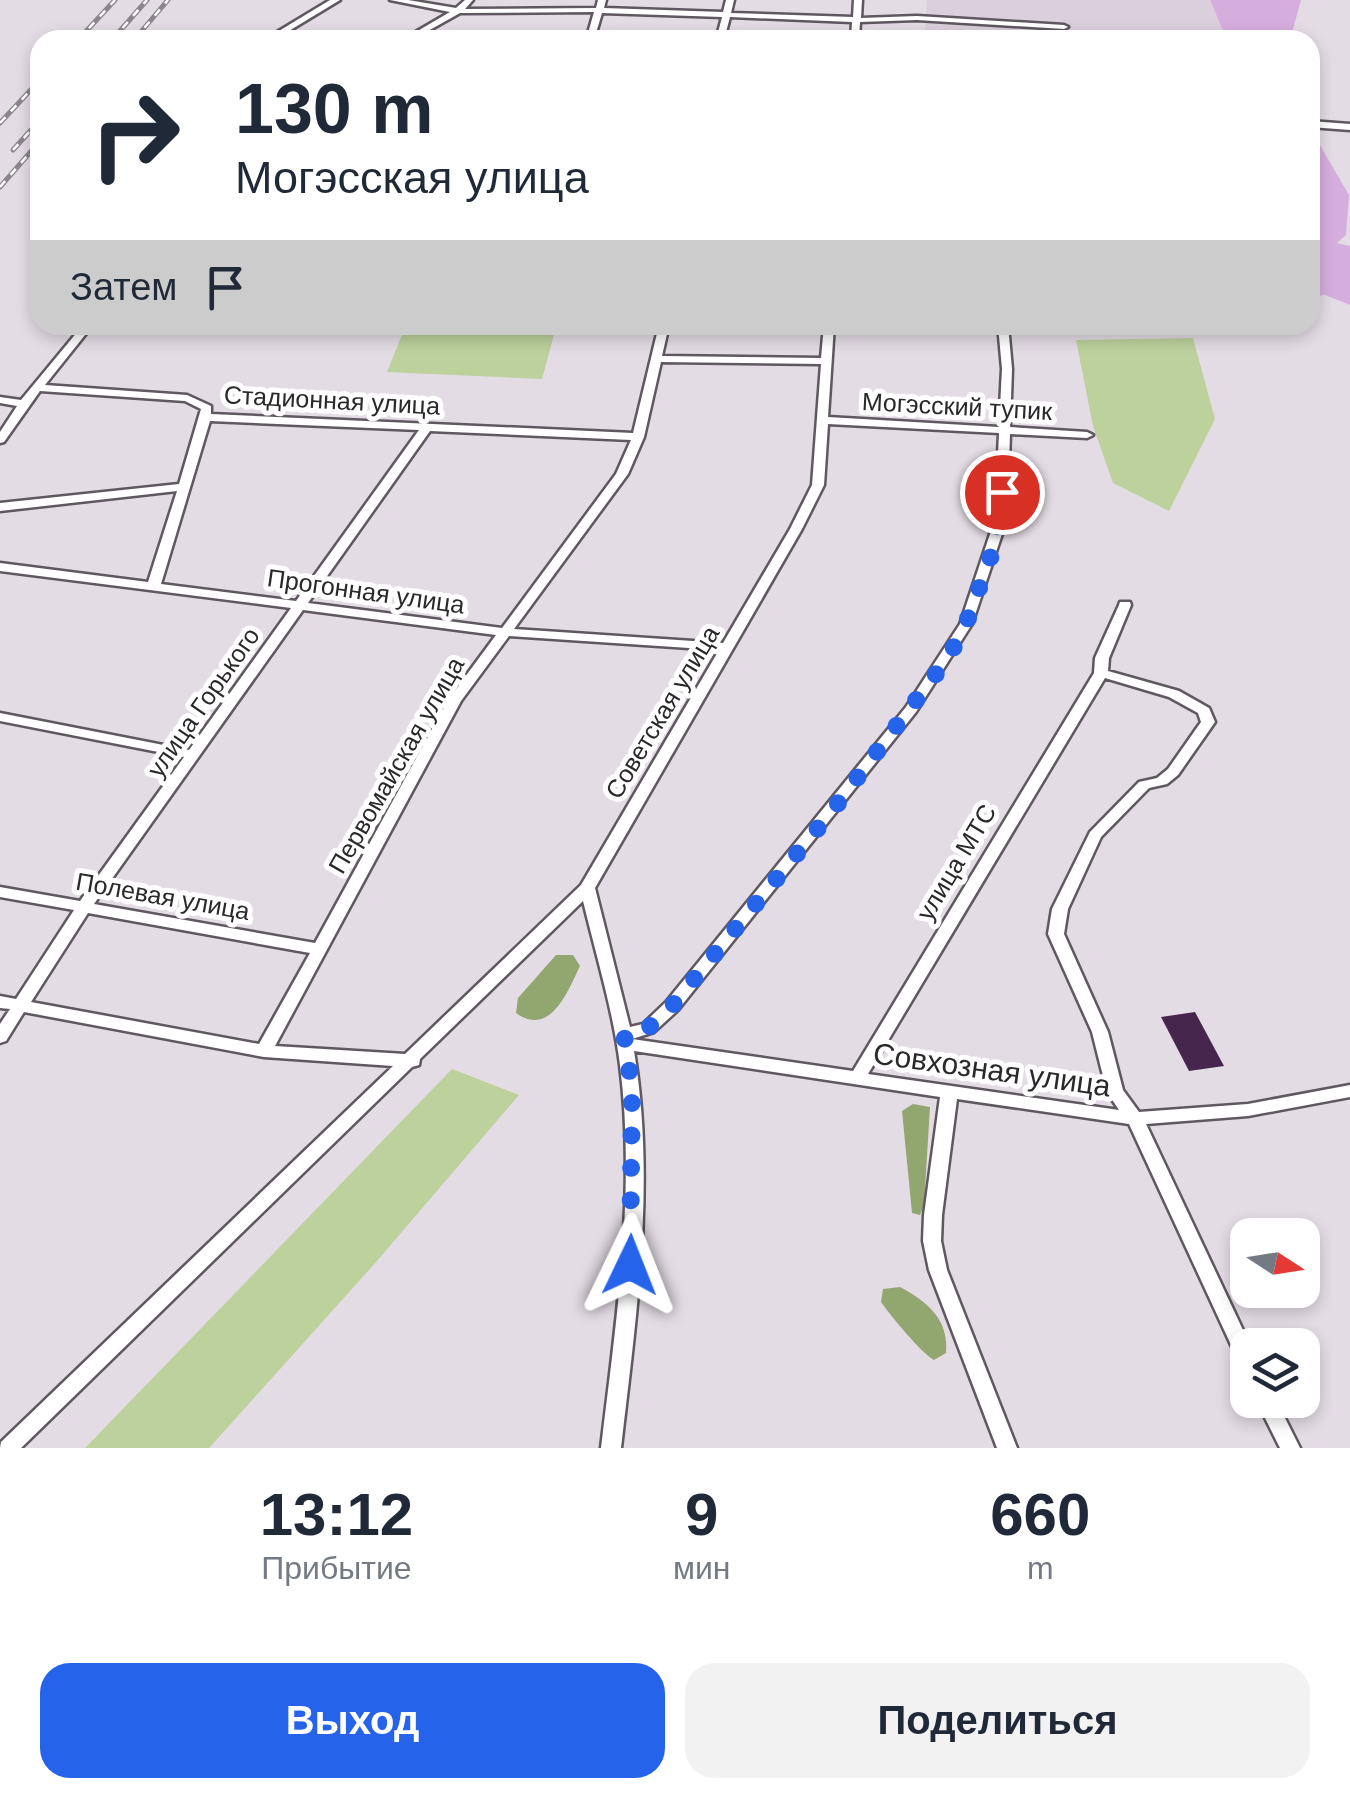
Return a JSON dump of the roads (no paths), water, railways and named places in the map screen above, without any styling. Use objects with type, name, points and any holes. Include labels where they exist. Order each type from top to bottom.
[{"type":"street","points":[[285,30],[336,0]]},
{"type":"street","points":[[394,0],[458,11],[598,10],[857,20],[917,18],[1064,27]]},
{"type":"street","points":[[424,30],[458,11],[469,0]]},
{"type":"street","points":[[593,30],[602,0]]},
{"type":"street","points":[[723,30],[730,0]]},
{"type":"street","points":[[856,30],[858,0]]},
{"type":"street","points":[[1320,125],[1350,126]]},
{"type":"street","points":[[0,440],[80,335]]},
{"type":"street","name":"Первомайская улица","points":[[264,1051],[455,700],[622,474],[638,437],[662,335]]},
{"type":"street","name":"Советская улица","points":[[8,1448],[587,888],[818,485],[829,335]]},
{"type":"street","points":[[624,1039],[648,1028],[672,1006],[843,796],[948,658],[966,624],[1001,520],[1003,335]]},
{"type":"street","points":[[657,358],[826,361]]},
{"type":"street","name":"Стадионная улица","points":[[39,388],[187,398],[207,408],[205,417],[638,437]]},
{"type":"street","points":[[0,400],[24,404]]},
{"type":"street","points":[[154,585],[205,417]]},
{"type":"street","name":"Могэсский тупик","points":[[825,420],[1087,436]]},
{"type":"street","name":"улица Горького","points":[[0,1037],[84,907],[427,427]]},
{"type":"street","points":[[0,507],[183,487]]},
{"type":"street","name":"Прогонная улица","points":[[0,567],[502,632],[727,647]]},
{"type":"street","name":"улица МТС","points":[[857,1078],[1101,673],[1102,658],[1126,605]]},
{"type":"street","points":[[1101,673],[1174,694],[1204,711],[1208,722],[1173,772],[1162,782],[1144,785],[1096,834],[1060,909],[1056,934],[1100,1032],[1114,1092],[1134,1119],[1233,1328]]},
{"type":"street","points":[[0,717],[194,754]]},
{"type":"street","points":[[587,888],[624,1039],[632,1089],[630,1280],[610,1448]]},
{"type":"street","name":"Полевая улица","points":[[0,892],[318,948]]},
{"type":"street","points":[[0,1002],[264,1051],[412,1060]]},
{"type":"street","name":"Совхозная улица","points":[[624,1039],[1134,1119],[1248,1110],[1350,1090]]},
{"type":"street","points":[[949,1093],[932,1241],[938,1270],[1008,1448]]},
{"type":"street","points":[[1275,1418],[1290,1448]]},
{"type":"railway","points":[[87,30],[115,0]]},
{"type":"railway","points":[[121,30],[147,0]]},
{"type":"railway","points":[[142,30],[168,0]]},
{"type":"railway","points":[[0,123],[30,91]]},
{"type":"railway","points":[[13,150],[30,131]]},
{"type":"railway","points":[[0,187],[30,152]]}]
